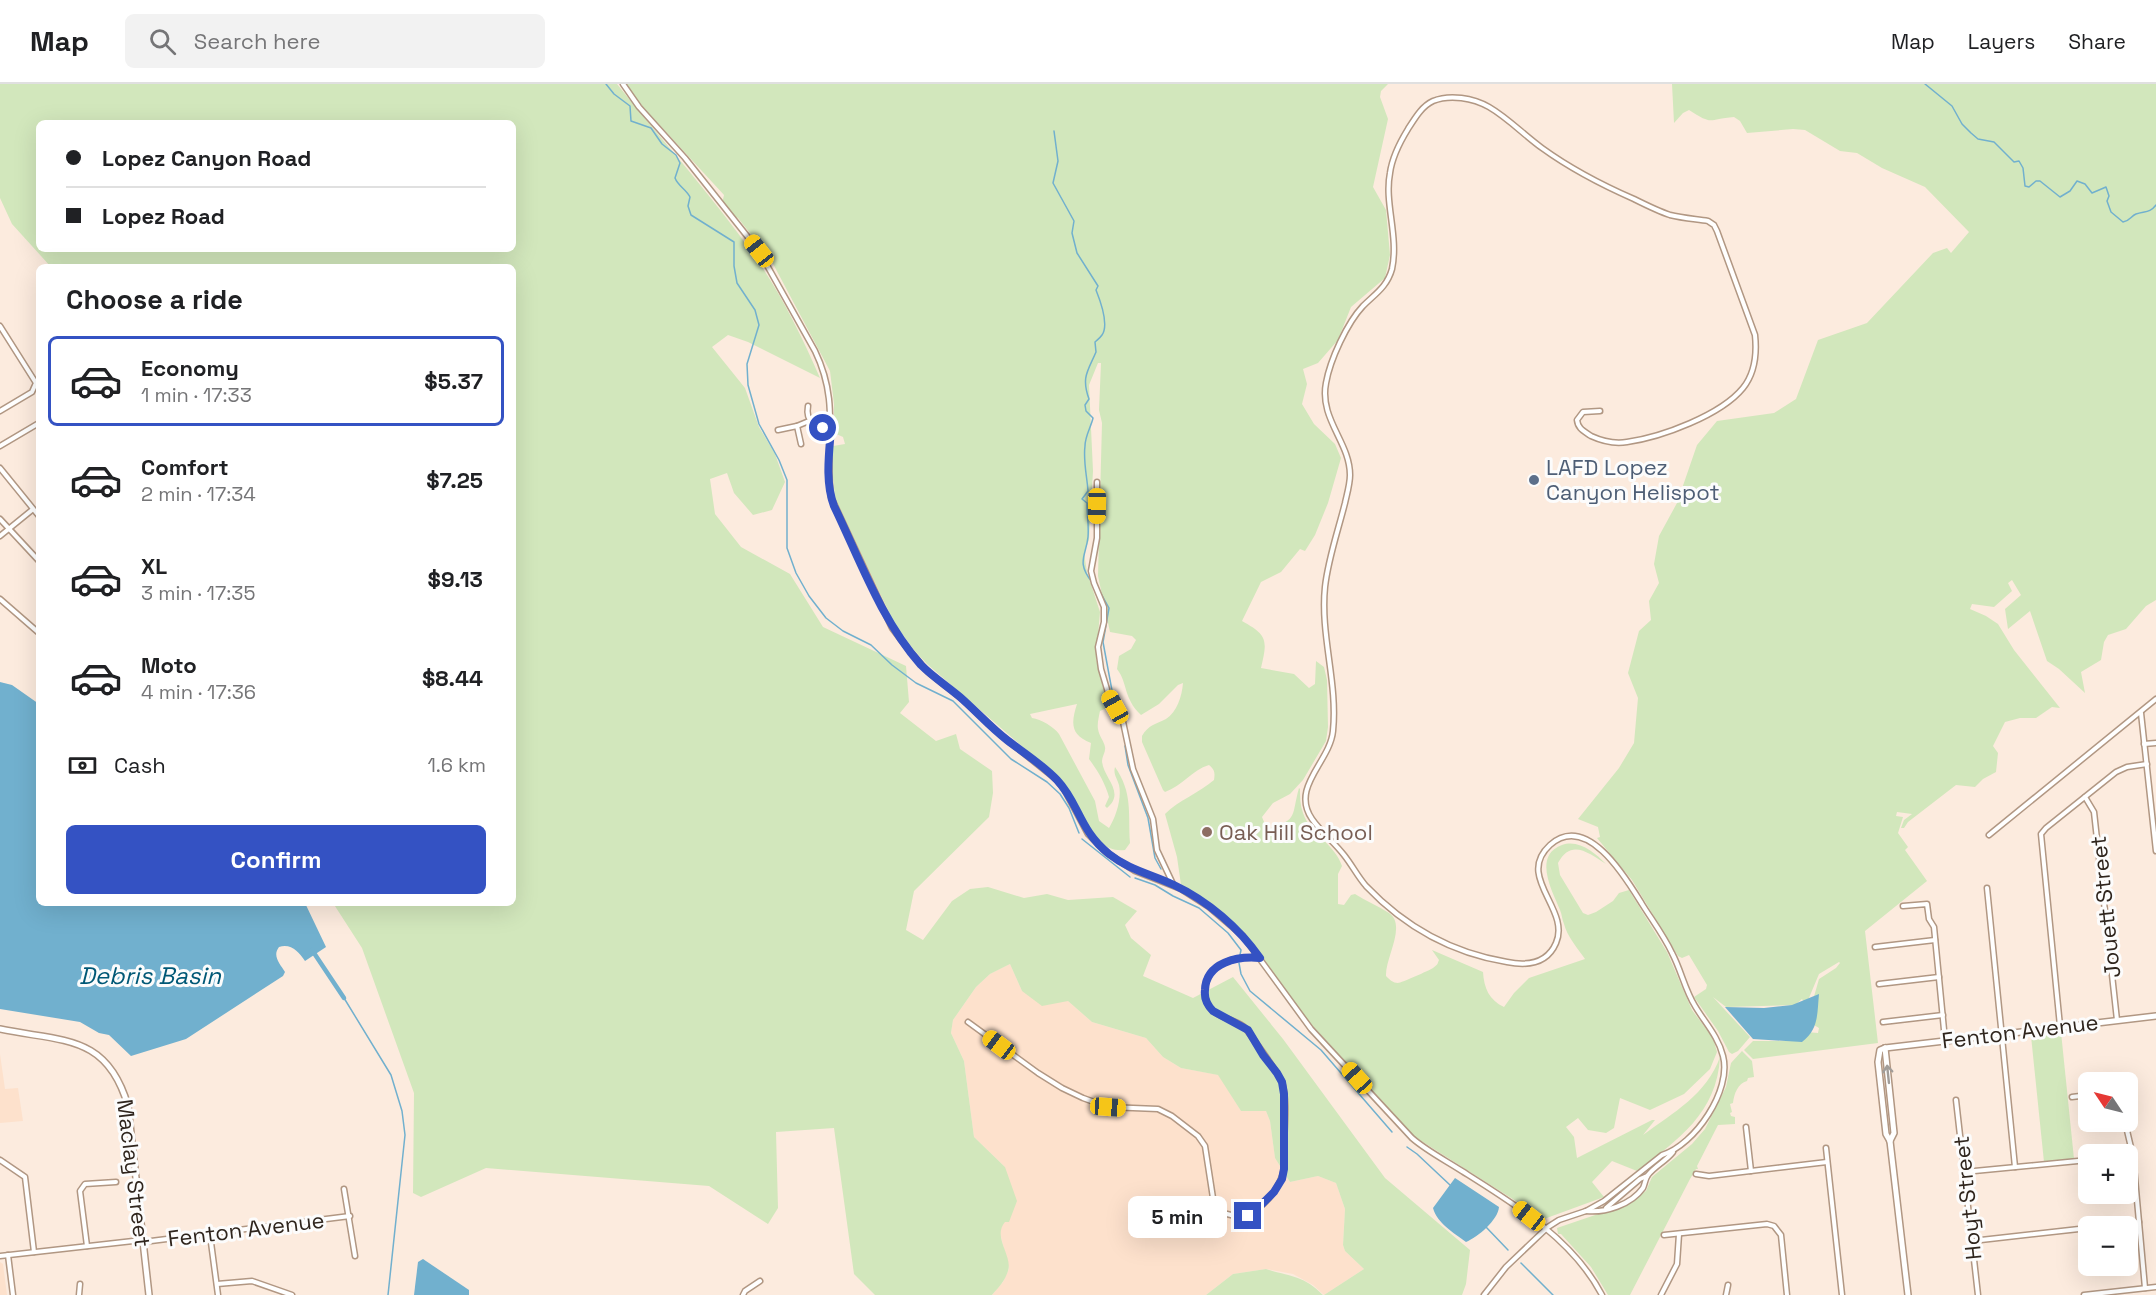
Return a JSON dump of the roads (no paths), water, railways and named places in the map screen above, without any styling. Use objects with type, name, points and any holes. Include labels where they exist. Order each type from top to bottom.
[{"type":"street","points":[[623,84],[639,107],[685,158],[759,251],[824,369],[830,392],[829,480],[831,497],[892,628],[909,650],[928,672],[1057,780],[1067,794],[1084,828],[1097,844],[1135,871],[1174,885],[1209,907],[1234,927],[1250,943],[1311,1029],[1412,1138],[1430,1152],[1506,1199],[1545,1229],[1581,1264],[1602,1295]]},
{"type":"street","points":[[1600,411],[1583,412],[1577,420],[1581,430],[1598,439],[1626,442],[1682,428],[1727,403],[1743,387],[1753,370],[1757,350],[1755,335],[1714,225],[1708,221],[1666,214],[1597,182],[1545,150],[1487,105],[1457,97],[1438,99],[1426,104],[1403,137],[1390,172],[1389,190],[1394,244],[1391,274],[1383,289],[1361,308],[1348,327],[1329,369],[1326,382],[1326,408],[1345,454],[1350,475],[1325,589],[1333,735],[1325,755],[1308,783],[1306,807],[1314,822],[1342,852],[1364,884],[1413,926],[1432,938],[1457,950],[1481,957],[1517,964],[1532,964],[1545,958],[1554,948],[1559,926],[1539,880],[1538,872],[1544,852],[1557,840],[1578,837],[1587,839],[1606,855],[1624,876],[1664,939],[1677,962],[1694,1003],[1716,1036],[1725,1059],[1725,1071],[1722,1084],[1704,1122],[1690,1139],[1605,1208]]},
{"type":"street","points":[[0,326],[36,383],[32,392],[0,411]]},
{"type":"street","points":[[808,406],[806,414],[809,421],[815,426],[831,429]]},
{"type":"street","points":[[778,429],[797,426],[809,421]]},
{"type":"street","points":[[0,446],[36,425]]},
{"type":"street","points":[[797,426],[801,444]]},
{"type":"street","points":[[0,468],[36,513]]},
{"type":"street","points":[[1097,482],[1097,538],[1091,571],[1104,607],[1104,622],[1098,647],[1101,669],[1109,696],[1122,717],[1133,770],[1152,819],[1159,854],[1174,885]]},
{"type":"street","points":[[0,536],[32,510]]},
{"type":"street","points":[[0,519],[36,558]]},
{"type":"street","points":[[0,599],[36,630]]},
{"type":"street","points":[[1989,835],[2156,699]]},
{"type":"street","points":[[2141,712],[2156,851]]},
{"type":"street","points":[[2144,744],[2156,743]]},
{"type":"street","points":[[2060,1026],[2040,843],[2041,834],[2116,772],[2127,767],[2146,764]]},
{"type":"street","name":"Jouett Street","points":[[2085,797],[2094,812],[2117,1020]]},
{"type":"street","points":[[1987,888],[2015,1167]]},
{"type":"street","points":[[1903,906],[1927,904],[1929,919],[1934,927],[1945,1040]]},
{"type":"street","points":[[1875,947],[1935,940]]},
{"type":"street","points":[[968,1022],[1038,1073],[1083,1098],[1108,1107],[1158,1109],[1172,1116],[1198,1136],[1205,1146],[1215,1211],[1237,1217],[1248,1216],[1274,1192],[1282,1179],[1285,1109],[1282,1082],[1248,1030],[1213,1011],[1209,1007],[1204,992],[1210,972],[1220,964],[1247,958],[1260,958]]},
{"type":"street","points":[[1879,984],[1939,977]]},
{"type":"street","points":[[1883,1022],[1943,1015]]},
{"type":"street","name":"Fenton Avenue","points":[[1885,1048],[2156,1016]]},
{"type":"street","name":"Maclay Street","points":[[0,1029],[71,1041],[91,1049],[104,1060],[117,1077],[128,1106],[149,1295]]},
{"type":"street","points":[[1890,1141],[1894,1133],[1885,1048],[1880,1050],[1878,1056],[1908,1295]]},
{"type":"street","points":[[2072,1097],[2078,1096]]},
{"type":"street","name":"Hoyt Street","points":[[1956,1100],[1978,1295]]},
{"type":"street","points":[[1884,1108],[1891,1107]]},
{"type":"street","points":[[1746,1127],[1751,1171]]},
{"type":"street","points":[[1826,1148],[1842,1295]]},
{"type":"street","points":[[1484,1295],[1506,1267],[1545,1229],[1559,1220],[1586,1211],[1608,1199],[1662,1155],[1673,1152]]},
{"type":"street","points":[[0,1160],[25,1177],[34,1252]]},
{"type":"street","points":[[1964,1172],[2078,1161]]},
{"type":"street","points":[[1696,1174],[1708,1176],[1827,1162]]},
{"type":"street","points":[[1586,1211],[1617,1208],[1639,1192],[1647,1176]]},
{"type":"street","points":[[87,1246],[81,1187],[85,1184],[116,1182]]},
{"type":"street","points":[[344,1188],[355,1256]]},
{"type":"street","points":[[2137,1204],[2145,1288]]},
{"type":"street","name":"Fenton Avenue","points":[[0,1256],[210,1235],[350,1216]]},
{"type":"street","points":[[1664,1235],[1767,1224],[1774,1226],[1780,1235],[1787,1295]]},
{"type":"street","points":[[1972,1241],[2078,1229]]},
{"type":"street","points":[[1661,1295],[1677,1264],[1679,1234]]},
{"type":"street","points":[[210,1235],[218,1295]]},
{"type":"street","points":[[8,1255],[13,1295]]},
{"type":"street","points":[[217,1284],[252,1281],[289,1294]]},
{"type":"street","points":[[743,1295],[760,1281]]},
{"type":"street","points":[[79,1295],[80,1284]]},
{"type":"street","points":[[1726,1295],[1728,1285]]},
{"type":"street","points":[[2084,1295],[2156,1287]]},
{"type":"water","name":"Debris Basin","points":[[0,682],[12,685],[36,702],[36,906],[306,906],[326,947],[305,961],[291,947],[279,947],[276,954],[285,972],[283,976],[186,1039],[131,1056],[109,1035],[99,1033],[80,1022],[0,1009]]},
{"type":"water","points":[[1819,994],[1817,1015],[1812,1032],[1802,1042],[1753,1039],[1725,1007],[1764,1008],[1792,1005]]},
{"type":"water","points":[[1455,1178],[1499,1207],[1487,1228],[1466,1242],[1442,1223],[1433,1208]]},
{"type":"water","points":[[423,1259],[469,1290],[469,1295],[414,1295],[418,1262]]},
{"type":"waterway","points":[[606,84],[614,94],[630,106],[631,121],[651,128],[662,144],[676,155],[680,163],[675,178],[690,197],[688,206],[691,215],[734,242],[737,283],[755,310],[759,325],[747,364],[748,385],[759,424],[787,480],[787,548],[796,573],[809,596],[826,618],[843,631],[871,645],[916,683],[953,701],[1011,759],[1047,782],[1060,794],[1069,808],[1079,833]]},
{"type":"waterway","points":[[1925,84],[1952,106],[1962,124],[1978,139],[1994,142],[2014,162],[2019,161],[2023,168],[2025,186],[2029,187],[2036,181],[2040,181],[2060,197],[2070,191],[2077,181],[2085,184],[2092,193],[2106,187],[2111,212],[2123,222],[2136,214],[2149,211],[2156,205]]},
{"type":"waterway","points":[[1054,131],[1058,161],[1053,183],[1074,221],[1072,233],[1077,253],[1098,286],[1096,290],[1102,306],[1105,325],[1104,331],[1095,342],[1096,352],[1086,379],[1089,399],[1085,405],[1086,411],[1093,418],[1086,439],[1085,452],[1088,491],[1082,499],[1087,503],[1088,533],[1083,564],[1092,582]]},
{"type":"waterway","points":[[1099,590],[1109,608],[1103,642],[1113,696],[1122,708],[1126,728]]},
{"type":"waterway","points":[[1125,746],[1128,765],[1148,818],[1155,858],[1161,869]]},
{"type":"waterway","points":[[1082,839],[1130,877]]},
{"type":"waterway","points":[[1135,878],[1155,885],[1199,908],[1228,933],[1241,950],[1240,955]]},
{"type":"waterway","points":[[312,950],[344,998]]},
{"type":"waterway","points":[[1239,963],[1241,974],[1250,991],[1321,1050],[1392,1132]]},
{"type":"waterway","points":[[344,998],[391,1075],[402,1111],[405,1135],[388,1295]]},
{"type":"waterway","points":[[1407,1147],[1450,1185]]},
{"type":"waterway","points":[[1486,1227],[1508,1250]]},
{"type":"waterway","points":[[1521,1263],[1553,1295]]},
{"type":"place","name":"LAFD Lopez Canyon Helispot","points":[[1534,480]]},
{"type":"place","name":"Oak Hill School","points":[[1207,832]]}]
